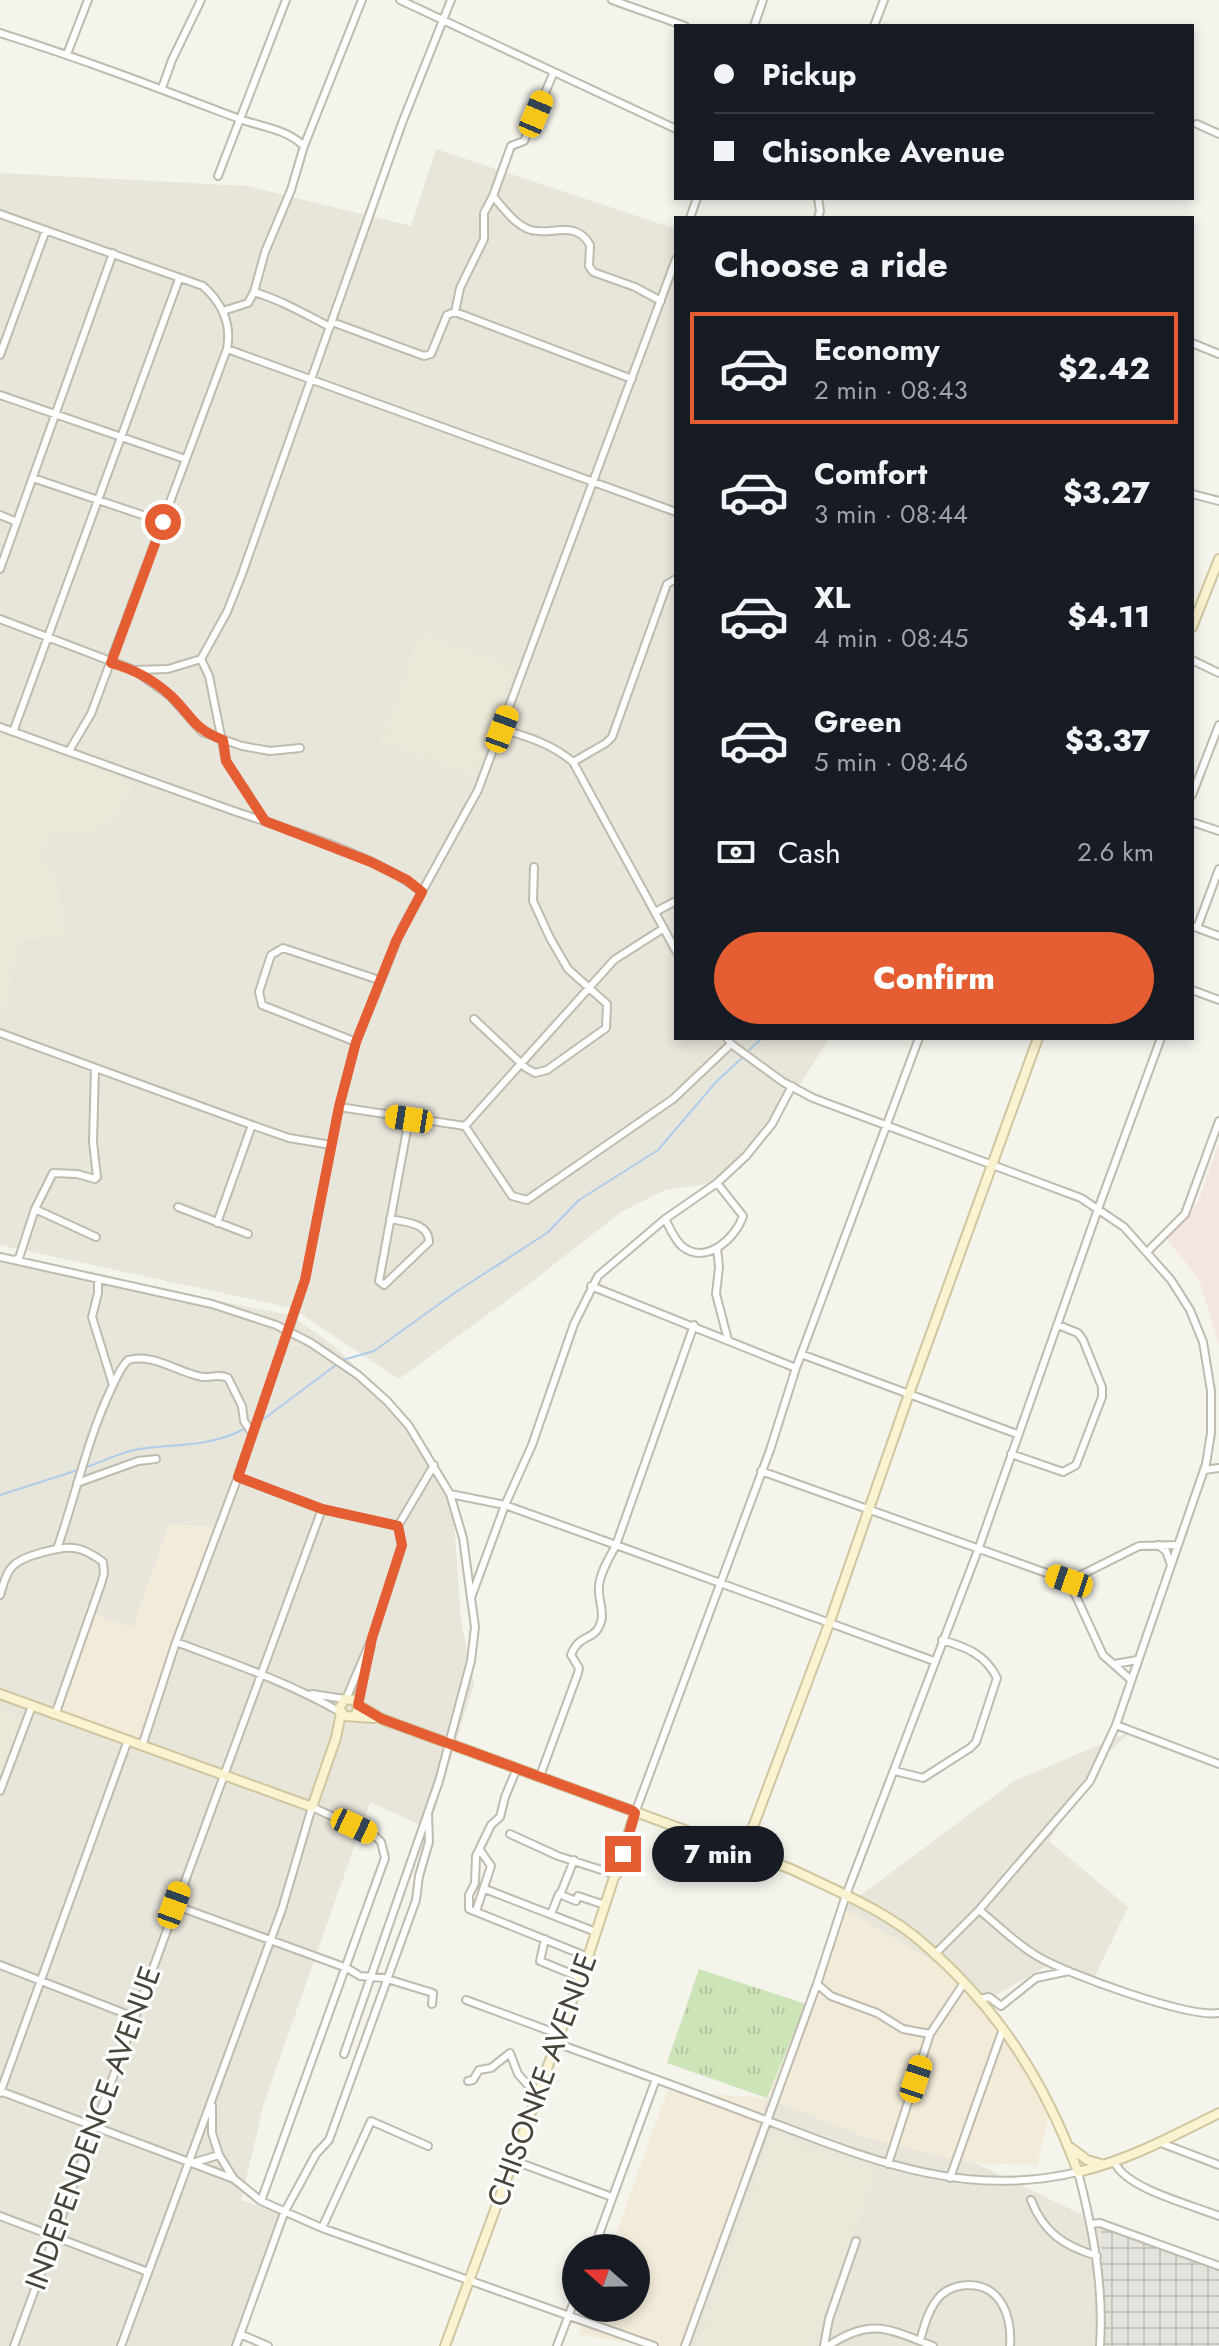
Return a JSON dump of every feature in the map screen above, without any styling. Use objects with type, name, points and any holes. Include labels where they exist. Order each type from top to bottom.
[{"type":"main road","points":[[1194,622],[1219,559]]},
{"type":"main road","points":[[744,1851],[829,1624],[1037,1040]]},
{"type":"main road","points":[[0,1694],[312,1807],[336,1738],[339,1706],[346,1699],[382,1719],[744,1851],[846,1895],[908,1932],[980,1999],[1003,2029],[1037,2079],[1078,2172],[1114,2163],[1219,2113]]},
{"type":"main road","points":[[336,1738],[358,1711],[357,1703]]},
{"type":"main road","points":[[340,1712],[345,1716],[382,1719]]},
{"type":"main road","name":"CHISONKE AVENUE","points":[[445,2346],[588,1957],[635,1813]]},
{"type":"main road","points":[[1068,2144],[1087,2160],[1099,2164],[1114,2163]]},
{"type":"street","points":[[67,54],[88,0]]},
{"type":"street","points":[[162,88],[201,0]]},
{"type":"street","points":[[218,176],[286,0]]},
{"type":"street","points":[[223,311],[248,303],[254,292],[265,252],[291,190],[304,146],[362,0]]},
{"type":"street","points":[[400,0],[674,128]]},
{"type":"street","points":[[0,619],[134,670],[168,669],[201,659],[232,601],[402,123],[451,0]]},
{"type":"street","points":[[612,0],[679,24]]},
{"type":"street","points":[[755,24],[763,0]]},
{"type":"street","points":[[875,24],[884,0]]},
{"type":"street","points":[[0,33],[162,88],[241,120],[281,131],[304,146]]},
{"type":"street","points":[[455,312],[464,276],[484,239],[484,213],[511,146],[524,141],[554,72]]},
{"type":"street","points":[[1197,124],[1219,134]]},
{"type":"street","points":[[493,196],[528,229],[542,232],[562,228],[584,237],[590,245],[589,266],[593,272],[635,287],[661,301]]},
{"type":"street","points":[[0,214],[203,286],[223,311],[230,335],[111,663],[91,714],[69,751]]},
{"type":"street","points":[[0,355],[46,230]]},
{"type":"street","points":[[0,569],[113,253]]},
{"type":"street","points":[[142,1746],[305,1280],[339,1107],[356,1042],[402,928],[478,790],[674,265]]},
{"type":"street","points":[[13,732],[179,279]]},
{"type":"street","points":[[254,292],[331,324],[426,356],[432,351],[447,315],[455,312],[632,379]]},
{"type":"street","points":[[1194,344],[1219,354]]},
{"type":"street","points":[[227,349],[674,511]]},
{"type":"street","points":[[0,395],[185,459]]},
{"type":"street","points":[[33,478],[163,522]]},
{"type":"street","points":[[1194,495],[1219,501]]},
{"type":"street","points":[[0,515],[17,522]]},
{"type":"street","points":[[573,762],[612,737],[667,584],[674,580]]},
{"type":"street","points":[[201,659],[209,676],[226,761],[265,821]]},
{"type":"street","points":[[1194,661],[1219,673]]},
{"type":"street","points":[[134,670],[170,696],[202,732],[270,751],[300,748]]},
{"type":"street","points":[[0,727],[371,862],[407,880],[422,892]]},
{"type":"street","points":[[1194,790],[1219,728]]},
{"type":"street","points":[[502,729],[540,741],[559,750],[573,762],[674,947]]},
{"type":"street","points":[[1194,823],[1219,831]]},
{"type":"street","points":[[474,1019],[535,1073],[547,1070],[606,1028],[607,1004],[563,963],[537,914],[533,901],[534,867]]},
{"type":"street","points":[[1219,869],[1195,927],[1219,936]]},
{"type":"street","points":[[655,912],[674,902]]},
{"type":"street","points":[[465,1126],[625,951],[664,928]]},
{"type":"street","points":[[356,1042],[262,1005],[259,992],[271,955],[283,948],[379,980]]},
{"type":"street","points":[[1194,991],[1219,1000]]},
{"type":"street","points":[[0,1033],[289,1138],[331,1145]]},
{"type":"street","points":[[635,1813],[918,1040]]},
{"type":"street","points":[[685,2346],[817,1984],[846,1895],[978,1550],[1160,1040]]},
{"type":"street","points":[[339,1107],[465,1126],[512,1196],[527,1200],[673,1099],[729,1041],[813,1098],[1081,1198],[1124,1227],[1180,1292],[1203,1342],[1209,1366],[1213,1409],[1204,1470],[1116,1725],[1090,1781],[1081,1793],[979,1910],[934,1955]]},
{"type":"street","points":[[14,1260],[19,1258],[35,1209],[53,1173],[97,1177],[93,1142],[95,1068]]},
{"type":"street","points":[[471,1598],[505,1505],[532,1445],[559,1362],[591,1286],[600,1273],[665,1219],[717,1183],[746,1156],[772,1124],[792,1086]]},
{"type":"street","points":[[390,1219],[421,1227],[430,1238],[384,1285],[379,1281],[390,1219],[409,1119]]},
{"type":"street","points":[[1147,1252],[1185,1214],[1219,1121]]},
{"type":"street","points":[[217,1223],[252,1125]]},
{"type":"street","points":[[665,1219],[682,1246],[701,1253],[717,1248],[740,1227],[743,1216],[717,1183]]},
{"type":"street","points":[[178,1207],[248,1234]]},
{"type":"street","points":[[35,1209],[96,1237]]},
{"type":"street","points":[[717,1248],[719,1267],[716,1294],[728,1340]]},
{"type":"street","points":[[0,1257],[225,1308],[276,1325],[311,1343],[358,1375],[387,1401],[409,1426],[450,1494],[463,1538],[475,1627],[471,1661],[450,1743],[344,2054]]},
{"type":"street","points":[[98,1279],[92,1317],[113,1385]]},
{"type":"street","points":[[591,1286],[796,1368]]},
{"type":"street","points":[[540,1776],[578,1673],[579,1668],[571,1655],[580,1639],[594,1634],[599,1626],[603,1605],[598,1587],[616,1545],[694,1325]]},
{"type":"street","points":[[1011,1454],[1063,1472],[1070,1470],[1076,1465],[1102,1397],[1094,1364],[1083,1340],[1078,1333],[1058,1325]]},
{"type":"street","points":[[801,1354],[1017,1434]]},
{"type":"street","points":[[57,1549],[82,1461],[125,1362],[136,1358],[154,1360],[205,1377],[222,1375],[228,1378],[242,1406],[244,1421],[253,1434]]},
{"type":"street","points":[[77,1483],[138,1461],[156,1459]]},
{"type":"street","points":[[357,1703],[372,1638],[402,1545],[398,1526],[434,1465]]},
{"type":"street","points":[[1204,1470],[1219,1468]]},
{"type":"street","points":[[761,1471],[1069,1581],[1103,1655],[1130,1679]]},
{"type":"street","points":[[238,1477],[322,1509],[398,1526]]},
{"type":"street","points":[[450,1494],[505,1505],[934,1661]]},
{"type":"street","name":"INDEPENDENCE AVENUE","points":[[14,2346],[322,1509]]},
{"type":"street","points":[[1069,1581],[1127,1550],[1146,1544],[1178,1545]]},
{"type":"street","points":[[1158,1545],[1166,1551],[1171,1565]]},
{"type":"street","points":[[0,1595],[15,1564],[57,1549],[74,1548],[103,1562],[105,1568],[55,1715]]},
{"type":"street","points":[[308,1693],[346,1699],[372,1638]]},
{"type":"street","points":[[895,1771],[923,1778],[976,1742],[997,1678],[991,1665],[977,1652],[942,1640]]},
{"type":"street","points":[[176,1642],[308,1693],[340,1712]]},
{"type":"street","points":[[1115,1664],[1137,1660]]},
{"type":"street","points":[[0,1791],[32,1706]]},
{"type":"street","points":[[1116,1725],[1219,1764]]},
{"type":"street","points":[[128,1740],[0,2091],[234,2179],[261,2201],[284,2213],[562,2314]]},
{"type":"street","points":[[517,1768],[500,1817],[491,1825],[476,1856],[468,1907],[480,1915],[588,1957]]},
{"type":"street","points":[[121,2346],[282,1909],[312,1807],[375,1836],[384,1850],[383,1868],[261,2201]]},
{"type":"street","points":[[236,2346],[284,2213],[316,2154],[329,2140],[388,1980],[416,1900],[429,1842],[431,1826],[428,1810]]},
{"type":"street","points":[[510,1834],[558,1856],[617,1875]]},
{"type":"street","points":[[476,1911],[491,1866],[480,1850]]},
{"type":"street","points":[[536,1910],[552,1915],[574,1860]]},
{"type":"street","points":[[473,1887],[498,1892],[499,1896],[596,1932]]},
{"type":"street","points":[[560,1895],[576,1901],[578,1896],[605,1905]]},
{"type":"street","points":[[174,1905],[347,1968],[360,1976],[388,1980],[433,1993],[432,2004]]},
{"type":"street","points":[[979,1910],[1034,1954],[1071,1971],[1186,2011],[1205,2015],[1219,2013]]},
{"type":"street","points":[[545,1939],[540,1961],[579,1977]]},
{"type":"street","points":[[0,1965],[134,2017]]},
{"type":"street","points":[[980,1999],[989,1997],[1001,2006],[1036,1978],[1071,1971]]},
{"type":"street","points":[[888,2164],[930,2034],[964,1983]]},
{"type":"street","points":[[817,1984],[831,1996],[877,2013],[903,2029],[930,2034]]},
{"type":"street","points":[[466,2000],[645,2075],[888,2164],[950,2178],[988,2182],[1029,2181],[1078,2172],[1097,2256],[1101,2290],[1100,2346]]},
{"type":"street","points":[[950,2178],[1003,2029]]},
{"type":"street","points":[[468,2081],[473,2080],[479,2070],[491,2068],[510,2053],[518,2074],[536,2094]]},
{"type":"street","points":[[645,2075],[650,2094]]},
{"type":"street","points":[[599,2234],[656,2079]]},
{"type":"street","points":[[212,2100],[212,2133],[219,2155],[234,2179]]},
{"type":"street","points":[[322,2228],[371,2121],[428,2146]]},
{"type":"street","points":[[1161,2143],[1219,2165]]},
{"type":"street","points":[[190,2162],[219,2155]]},
{"type":"street","points":[[512,2160],[612,2197]]},
{"type":"street","points":[[1114,2163],[1132,2181],[1219,2216]]},
{"type":"street","points":[[1031,2200],[1039,2220],[1057,2238],[1097,2256]]},
{"type":"street","points":[[0,2216],[148,2272]]},
{"type":"street","points":[[1091,2224],[1102,2223],[1219,2266]]},
{"type":"street","points":[[826,2346],[831,2313],[856,2241]]},
{"type":"street","points":[[920,2341],[938,2297],[955,2287],[966,2285],[990,2290],[1000,2300],[1009,2319],[1010,2346]]},
{"type":"street","points":[[557,2346],[566,2322]]},
{"type":"street","points":[[585,2322],[654,2346]]},
{"type":"street","points":[[826,2346],[856,2330],[871,2327],[884,2328],[933,2346]]},
{"type":"street","points":[[240,2334],[268,2346]]},
{"type":"shaded area","points":[[436,149],[674,228],[674,1040],[829,1040],[780,1114],[714,1183],[665,1190],[621,1212],[399,1379],[292,1308],[0,1245],[0,173],[247,186],[411,226]]},
{"type":"shaded area","points":[[421,633],[514,667],[475,776],[381,742]]},
{"type":"shaded area","points":[[0,733],[132,782],[120,812],[91,833],[54,833],[38,852],[56,881],[64,936],[27,938],[17,944],[5,1008],[0,1017]]},
{"type":"shaded area","points":[[1219,1144],[1219,1345],[1199,1279],[1165,1237],[1197,1204]]},
{"type":"shaded area","points":[[0,1258],[290,1315],[333,1345],[410,1419],[453,1506],[461,1621],[474,1684],[429,1829],[370,1802],[264,2103],[241,2200],[285,2215],[239,2346],[0,2346]],"holes":[[[169,1524],[213,1527],[137,1740],[133,1628]]]},
{"type":"shaded area","points":[[169,1524],[213,1527],[137,1741],[60,1712],[95,1615],[133,1628]]},
{"type":"shaded area","points":[[0,1709],[13,1714],[20,1727],[0,1778]]},
{"type":"shaded area","points":[[1130,1732],[1097,1764],[1049,1841],[1128,1907],[1092,1982],[1045,1967],[982,2003],[843,1908],[1016,1780]]},
{"type":"shaded area","points":[[843,1908],[963,1979],[1015,2046],[1051,2108],[1037,2165],[975,2163],[868,2138],[767,2098],[806,2004],[814,2007]]},
{"type":"shaded area","points":[[667,2091],[767,2098],[686,2346],[654,2346],[578,2335],[583,2322],[650,2322],[650,2234],[616,2234]]},
{"type":"shaded area","points":[[767,2098],[868,2138],[975,2163],[1101,2224],[1103,2346],[686,2346]]},
{"type":"shaded area","points":[[776,2135],[876,2171],[812,2346],[697,2346],[771,2137]]},
{"type":"shaded area","points":[[1101,2224],[1219,2267],[1219,2346],[1103,2346]]},
{"type":"green space","points":[[699,1969],[806,2004],[767,2098],[667,2063]]},
{"type":"waterway","points":[[748,1051],[760,1040]]},
{"type":"waterway","points":[[343,1360],[374,1351],[453,1294],[547,1233],[579,1200],[658,1150],[716,1082],[743,1057]]},
{"type":"waterway","points":[[261,1421],[336,1365]]},
{"type":"waterway","points":[[84,1468],[132,1450],[206,1442],[244,1429]]},
{"type":"waterway","points":[[0,1495],[78,1470]]},
{"type":"route","points":[[163,522],[111,663],[134,670],[170,696],[202,732],[223,740],[226,761],[265,821],[371,862],[407,880],[422,892],[396,941],[356,1042],[339,1107],[305,1280],[238,1477],[322,1509],[398,1526],[402,1545],[372,1638],[356,1702],[358,1705],[382,1719],[633,1811],[635,1813],[623,1854]]}]
